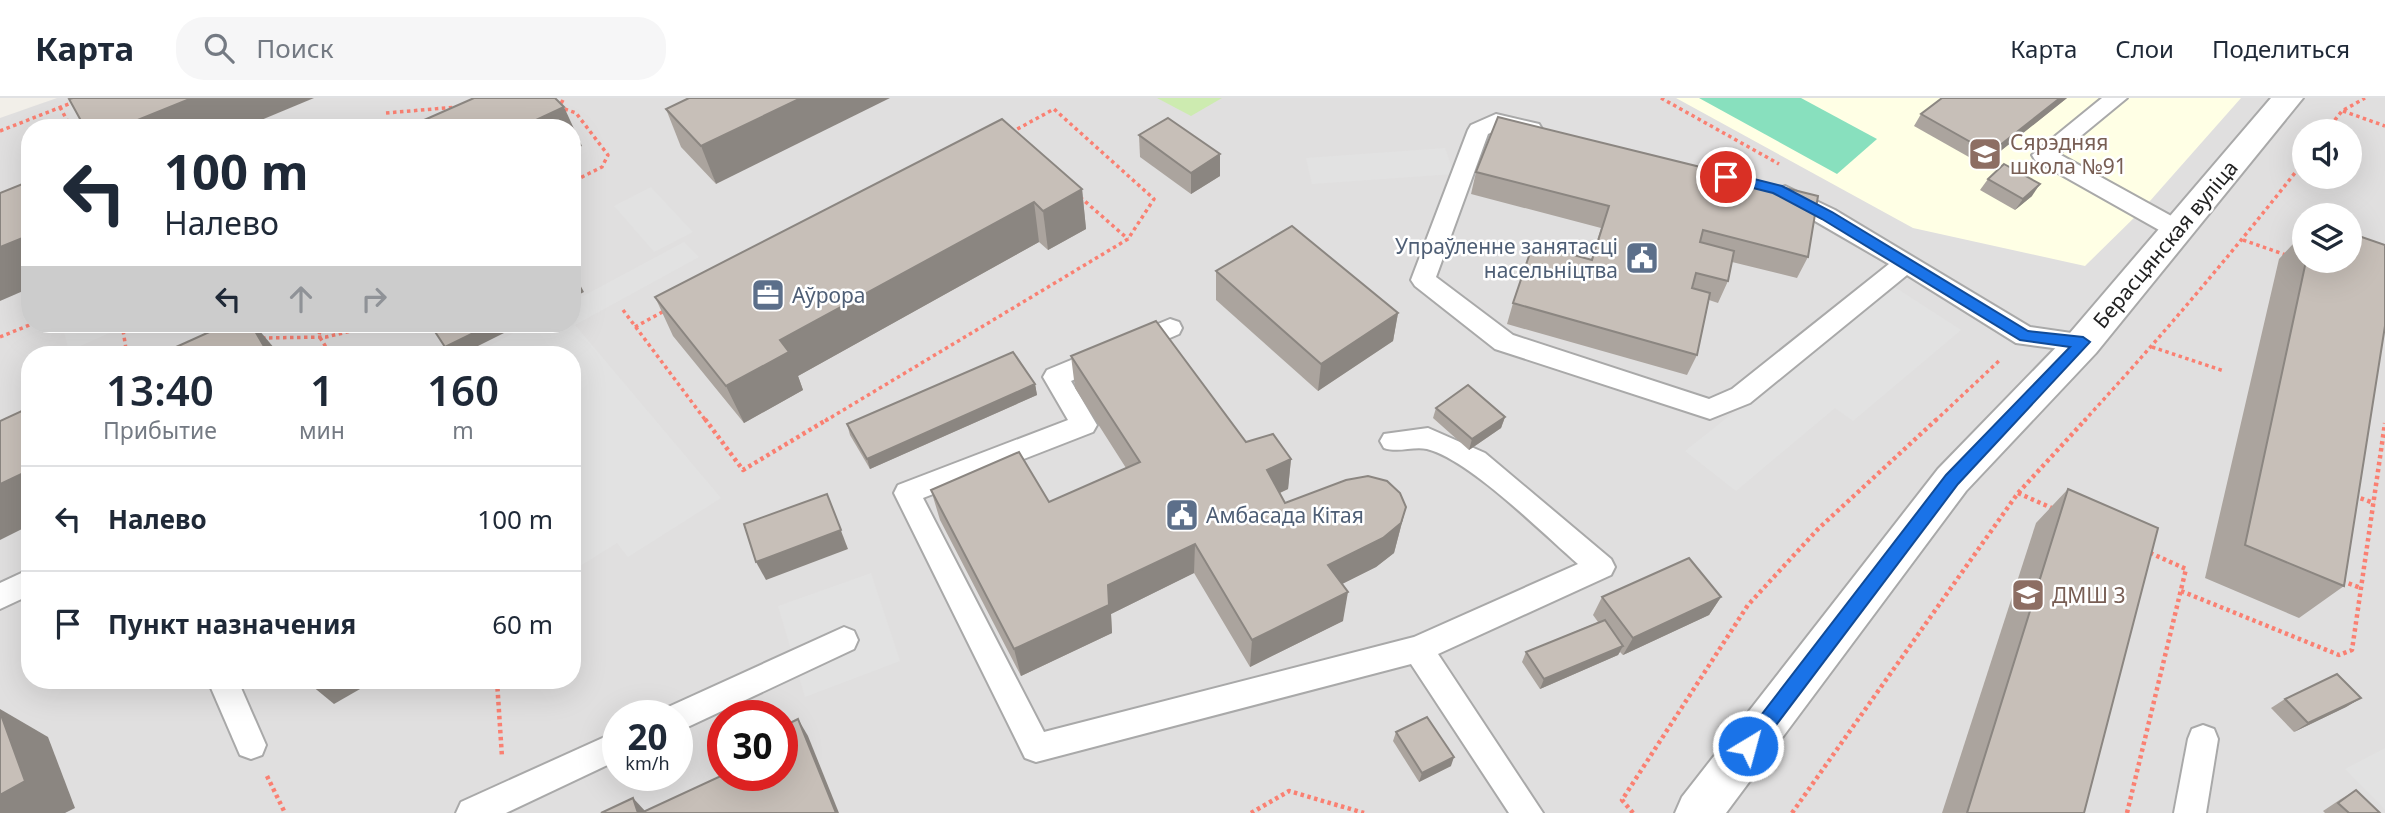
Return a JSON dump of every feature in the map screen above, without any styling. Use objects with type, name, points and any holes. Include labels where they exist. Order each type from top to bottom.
[{"type":"street","name":"Берасцянская вуліца","points":[[1698,813],[1952,480],[2083,342],[2288,98]]},
{"type":"lane","points":[[2116,98],[2043,155],[2176,229]]},
{"type":"lane","points":[[1549,134],[1496,121],[1479,130],[1423,280],[1504,342],[1710,409],[1741,396],[1906,263]]},
{"type":"lane","points":[[1764,186],[1827,216],[2025,336],[2083,342]]},
{"type":"lane","points":[[1170,328],[1056,377],[1084,425],[907,493],[1036,748],[1418,649],[1601,568],[1476,461],[1428,438],[1393,441]]},
{"type":"lane","points":[[0,597],[21,586]]},
{"type":"lane","points":[[693,711],[845,640]]},
{"type":"lane","points":[[1418,649],[1527,813]]},
{"type":"lane","points":[[226,689],[251,745]]},
{"type":"lane","points":[[2190,813],[2203,739]]},
{"type":"lane","points":[[472,813],[602,753]]},
{"type":"path","points":[[30,119],[83,98]]},
{"type":"path","points":[[1661,98],[1782,166]]},
{"type":"path","points":[[2336,119],[2342,111],[2365,98]]},
{"type":"path","points":[[563,100],[559,107],[576,113],[581,119]]},
{"type":"path","points":[[386,113],[469,106]]},
{"type":"path","points":[[60,107],[66,119]]},
{"type":"path","points":[[623,310],[743,470],[1128,239],[1154,199],[1054,109],[1009,133],[1018,142]]},
{"type":"path","points":[[2342,111],[2385,127]]},
{"type":"path","points":[[581,120],[608,155],[602,167],[581,178]]},
{"type":"path","points":[[0,131],[21,123]]},
{"type":"path","points":[[1792,813],[2018,493],[2152,348],[2292,177]]},
{"type":"path","points":[[1074,192],[1128,239]]},
{"type":"path","points":[[2243,240],[2292,257]]},
{"type":"path","points":[[635,327],[671,308]]},
{"type":"path","points":[[0,337],[21,328]]},
{"type":"path","points":[[320,333],[325,346]]},
{"type":"path","points":[[260,338],[354,333]]},
{"type":"path","points":[[1633,813],[1622,800],[1748,605],[1818,529],[2025,336]]},
{"type":"path","points":[[2152,348],[2224,371]]},
{"type":"path","points":[[2181,591],[2339,655],[2352,650],[2385,423]]},
{"type":"path","points":[[2018,493],[2066,515]]},
{"type":"path","points":[[2350,494],[2374,503]]},
{"type":"path","points":[[2127,813],[2186,569],[2138,547]]},
{"type":"path","points":[[2340,580],[2361,588]]},
{"type":"path","points":[[498,689],[500,725]]},
{"type":"path","points":[[1251,813],[1289,791],[1363,813]]},
{"type":"shaded area","points":[[57,98],[2385,98],[2385,813],[0,813],[0,118]]},
{"type":"shaded area","name":"Сярэдняя школа №91","points":[[1676,98],[2241,98],[2142,210],[2085,266],[1913,228]]},
{"type":"shaded area","points":[[1445,148],[1454,174],[1312,184],[1306,158]]},
{"type":"shaded area","points":[[651,187],[693,232],[654,252],[614,206]]},
{"type":"shaded area","points":[[684,242],[699,257],[581,322],[581,297]]},
{"type":"shaded area","points":[[1893,286],[1961,330],[1853,421],[1835,408],[1736,491],[1685,451]]},
{"type":"shaded area","points":[[581,332],[721,498],[628,557],[617,543],[581,565],[581,346],[489,346],[514,333]]},
{"type":"shaded area","points":[[64,333],[109,333],[80,346],[68,346]]},
{"type":"shaded area","points":[[871,573],[900,661],[805,697],[778,606]]},
{"type":"shaded area","points":[[2385,748],[2385,810],[2345,769]]},
{"type":"green space","points":[[1157,98],[1222,98],[1191,116]]},
{"type":"green space","points":[[1699,98],[1801,98],[1877,139],[1837,174]]},
{"type":"building","points":[[192,98],[140,119],[80,119],[69,99]]},
{"type":"building","points":[[474,98],[555,98],[564,107],[538,119],[426,119]]},
{"type":"building","points":[[689,98],[801,98],[701,146],[666,109]]},
{"type":"building","points":[[1942,98],[2060,98],[1990,153],[1921,114]]},
{"type":"building","name":"Упраўленне занятасці насельніцтва","points":[[1498,117],[1818,196],[1808,257],[1703,230],[1700,242],[1734,251],[1728,281],[1696,273],[1692,288],[1710,293],[1697,355],[1513,303],[1533,244],[1592,260],[1609,206],[1476,172]]},
{"type":"building","points":[[1168,118],[1220,154],[1191,173],[1139,135]]},
{"type":"building","points":[[1002,119],[1082,189],[1043,211],[1034,202],[780,340],[789,352],[726,386],[655,297]]},
{"type":"building","points":[[2004,164],[2040,184],[2023,199],[1988,179]]},
{"type":"building","points":[[21,185],[21,239],[0,247],[0,193]]},
{"type":"building","points":[[1292,226],[1398,313],[1321,364],[1216,271]]},
{"type":"building","points":[[2362,237],[2385,245],[2385,326],[2344,586],[2245,545],[2303,273],[2362,273]]},
{"type":"building","name":"Амбасада Кітая","points":[[1156,321],[1246,442],[1273,434],[1291,459],[1267,470],[1285,503],[1346,480],[1368,476],[1387,481],[1400,493],[1406,507],[1401,523],[1383,538],[1328,565],[1348,592],[1252,640],[1195,544],[1108,585],[1109,605],[1014,649],[931,490],[1019,452],[1049,502],[1140,462],[1071,356]]},
{"type":"building","points":[[207,333],[256,333],[264,346],[178,346]]},
{"type":"building","points":[[436,333],[474,333],[447,346]]},
{"type":"building","points":[[1013,352],[1035,384],[867,459],[847,424]]},
{"type":"building","points":[[1468,385],[1505,417],[1472,439],[1436,408]]},
{"type":"building","points":[[21,411],[21,474],[0,484],[0,421]]},
{"type":"building","points":[[2068,489],[2158,528],[2084,813],[1967,813]]},
{"type":"building","points":[[827,494],[841,530],[756,562],[744,524]]},
{"type":"building","points":[[1689,558],[1721,597],[1633,638],[1602,597]]},
{"type":"building","points":[[1605,620],[1623,646],[1544,679],[1526,652]]},
{"type":"building","points":[[2337,674],[2361,698],[2308,723],[2285,699]]},
{"type":"building","points":[[0,712],[25,781],[0,795]]},
{"type":"building","points":[[1427,717],[1454,757],[1422,773],[1396,732]]},
{"type":"building","points":[[798,719],[836,813],[641,813],[707,782],[707,791],[798,791]]},
{"type":"building","points":[[2356,790],[2380,813],[2349,813],[2338,803]]},
{"type":"building","points":[[633,798],[638,813],[601,813]]},
{"type":"place","name":"Сярэдняя школа №91","points":[[1985,154]]},
{"type":"place","name":"Упраўленне занятасці насельніцтва","points":[[1642,258]]},
{"type":"place","name":"Аўрора","points":[[768,295]]},
{"type":"place","name":"Амбасада Кітая","points":[[1182,515]]},
{"type":"place","name":"ДМШ 3","points":[[2028,595]]},
{"type":"route","points":[[1726,177],[1777,190],[1827,216],[2025,336],[2083,342],[1952,480],[1748,746]]}]
